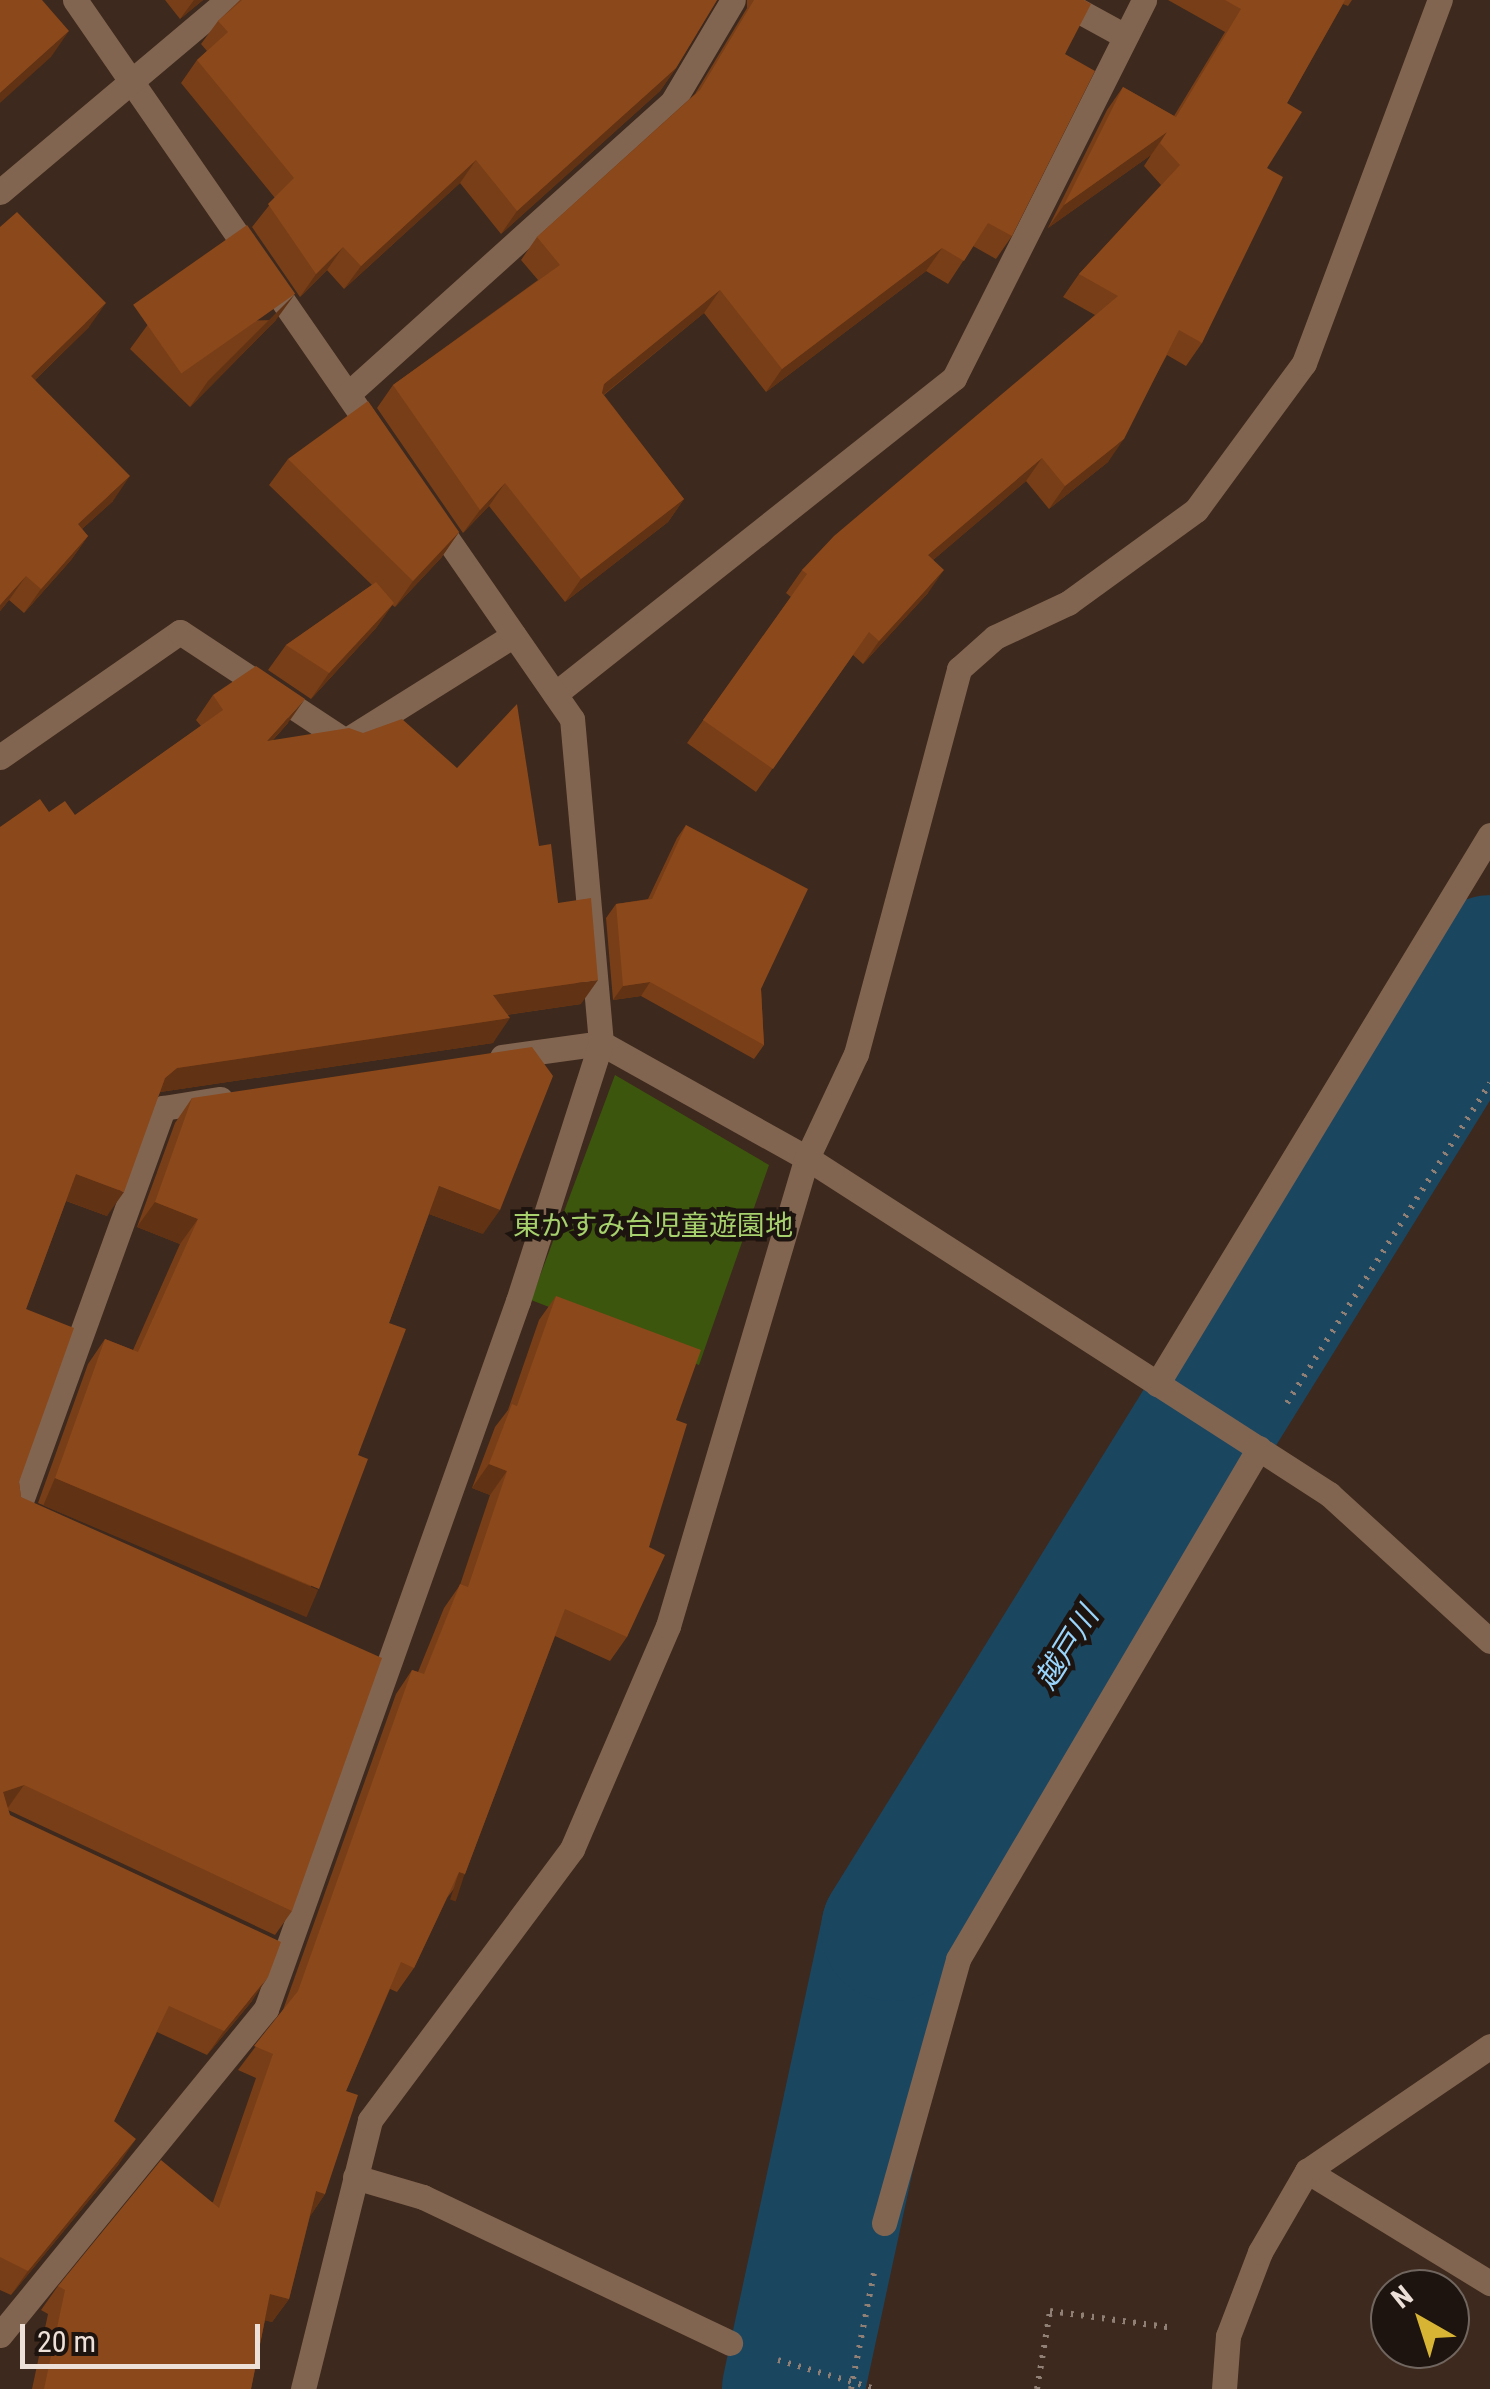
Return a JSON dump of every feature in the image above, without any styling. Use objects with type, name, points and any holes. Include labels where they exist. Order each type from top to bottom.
[{"type":"street","points":[[75,0],[392,458]]},
{"type":"street","points":[[0,192],[228,0]]},
{"type":"street","points":[[348,394],[673,101],[734,0]]},
{"type":"street","points":[[1059,0],[1125,36]]},
{"type":"street","points":[[555,694],[954,378],[1144,0]]},
{"type":"street","points":[[303,2389],[370,2120],[572,1849],[668,1626],[808,1158],[856,1054],[959,669],[995,637],[1068,603],[1196,510],[1304,363],[1440,0]]},
{"type":"street","points":[[0,2335],[266,2009],[276,1954],[379,1663],[518,1301],[602,1042],[572,720],[414,490]]},
{"type":"street","points":[[0,758],[180,632],[345,741],[514,635]]},
{"type":"street","points":[[1157,1384],[1490,835]]},
{"type":"street","points":[[468,1062],[602,1042],[808,1158],[1329,1494],[1490,1641]]},
{"type":"street","points":[[52,1527],[17,1512],[162,1108],[239,1096]]},
{"type":"street","points":[[884,2224],[958,1959],[1258,1448]]},
{"type":"street","points":[[1224,2389],[1228,2336],[1260,2252],[1307,2172],[1490,2046]]},
{"type":"street","points":[[1307,2172],[1490,2284]]},
{"type":"street","points":[[355,2177],[423,2197],[730,2343]]},
{"type":"path","points":[[1258,1448],[1490,1083]]},
{"type":"path","points":[[851,2388],[884,2224]]},
{"type":"path","points":[[1037,2389],[1050,2311],[1228,2336]]},
{"type":"path","points":[[730,2343],[851,2388],[874,2389]]},
{"type":"green space","name":"東かすみ台児童遊園地","points":[[615,1075],[769,1165],[699,1365],[531,1300]]},
{"type":"building","points":[[0,0],[42,0],[69,31],[0,93]]},
{"type":"building","points":[[242,0],[717,0],[676,68],[517,211],[476,160],[361,266],[343,247],[316,274],[268,204],[294,178],[197,60],[228,32],[218,21]]},
{"type":"building","points":[[754,0],[1084,0],[1091,4],[1065,54],[1095,71],[1012,236],[988,223],[964,261],[942,248],[782,369],[720,290],[604,384],[602,393],[684,499],[581,579],[505,483],[480,510],[393,385],[560,265],[537,237],[700,90]]},
{"type":"building","points":[[1225,0],[1345,0],[1287,103],[1302,112],[1267,168],[1283,177],[1202,343],[1179,330],[1124,439],[1065,486],[1042,458],[928,555],[944,570],[879,641],[869,632],[773,769],[703,720],[807,574],[802,570],[834,536],[1118,296],[1079,274],[1180,165],[1160,143],[1167,132],[1064,205],[1123,87],[1176,117],[1241,9]]},
{"type":"building","points":[[17,212],[106,303],[31,376],[130,476],[78,524],[88,536],[41,589],[26,576],[0,605],[0,227]]},
{"type":"building","points":[[247,225],[295,294],[181,374],[133,305]]},
{"type":"building","points":[[368,401],[459,532],[413,581],[288,459]]},
{"type":"building","points":[[376,582],[394,603],[329,673],[286,645]]},
{"type":"building","points":[[256,666],[305,699],[267,741],[349,728],[363,733],[402,719],[457,768],[517,704],[539,846],[551,844],[558,903],[591,898],[598,980],[493,995],[510,1018],[177,1068],[165,1078],[124,1192],[76,1174],[26,1309],[74,1328],[19,1482],[21,1497],[382,1658],[292,1911],[24,1785],[3,1792],[10,1815],[281,1942],[268,1977],[224,2031],[169,2006],[114,2121],[136,2139],[28,2271],[0,2257],[0,827],[40,799],[49,812],[65,801],[75,815],[223,710],[213,695]]},
{"type":"building","points":[[686,825],[808,889],[761,989],[764,1045],[650,982],[623,986],[616,904],[652,899]]},
{"type":"building","points":[[532,1047],[553,1076],[500,1210],[439,1186],[389,1323],[406,1329],[358,1455],[368,1459],[319,1589],[55,1478],[105,1339],[138,1352],[198,1219],[155,1202],[192,1098]]},
{"type":"building","points":[[556,1296],[701,1350],[676,1420],[687,1424],[649,1547],[665,1555],[627,1637],[565,1609],[465,1874],[459,1872],[414,1968],[401,1962],[346,2091],[358,2095],[325,2194],[316,2191],[289,2299],[270,2294],[251,2389],[44,2389],[65,2290],[58,2286],[161,2160],[219,2208],[273,2054],[254,2046],[298,1991],[412,1670],[424,1674],[460,1584],[468,1587],[507,1471],[489,1464],[512,1404],[517,1406]]},
{"type":"waterway","name":"越戸川","points":[[793,2389],[892,1930],[1490,966]]}]
